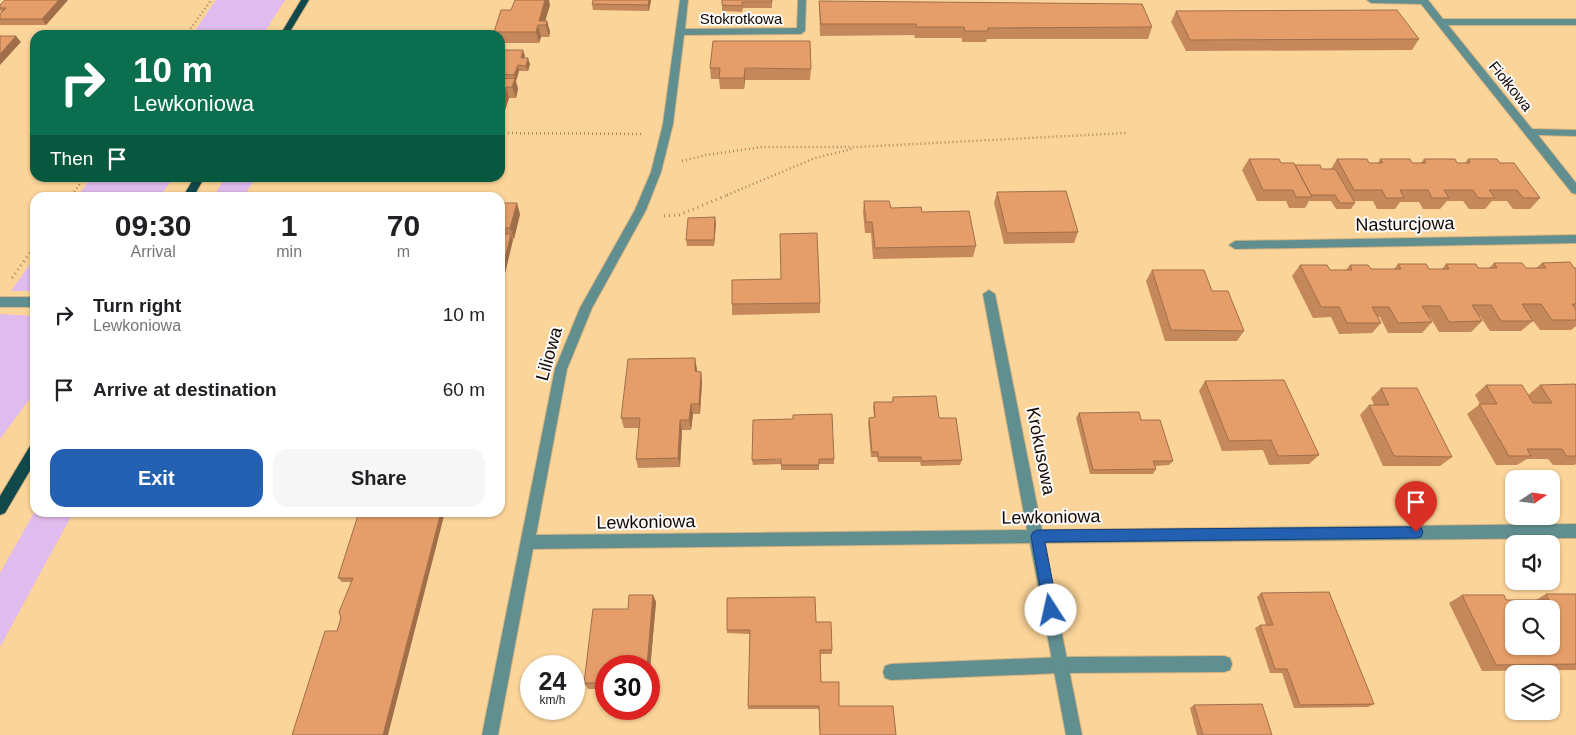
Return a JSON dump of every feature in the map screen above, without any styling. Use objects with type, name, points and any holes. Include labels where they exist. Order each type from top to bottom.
[{"type":"main road","points":[[287,30],[305,0]]},
{"type":"main road","points":[[0,509],[30,458]]},
{"type":"street","name":"Liliowa","points":[[490,735],[561,369],[571,337],[590,296],[646,198],[659,163],[667,135],[684,0]]},
{"type":"street","name":"Stokrotkowa","points":[[679,32],[801,31],[802,0]]},
{"type":"street","points":[[1371,0],[1423,0]]},
{"type":"street","name":"Fiołkowa","points":[[1423,0],[1576,190]]},
{"type":"street","points":[[1441,22],[1576,22]]},
{"type":"street","points":[[1529,132],[1576,133]]},
{"type":"street","name":"Nasturcjowa","points":[[1235,244],[1576,239]]},
{"type":"street","name":"Krokusowa","points":[[989,294],[1074,735]]},
{"type":"street","points":[[0,302],[30,302]]},
{"type":"street","name":"Lewkoniowa","points":[[527,542],[1576,531]]},
{"type":"street","points":[[891,672],[1062,665],[1224,664]]},
{"type":"path","points":[[190,30],[211,0]]},
{"type":"path","points":[[505,133],[667,135]]},
{"type":"path","points":[[659,163],[762,148],[857,147],[1126,133]]},
{"type":"path","points":[[636,217],[679,215],[816,158],[857,147]]},
{"type":"path","points":[[10,281],[30,253]]},
{"type":"shaded area","points":[[216,0],[285,0],[266,30],[195,30]]},
{"type":"shaded area","points":[[88,182],[170,182],[163,192],[81,192]]},
{"type":"shaded area","points":[[222,182],[253,182],[247,192],[216,192]]},
{"type":"shaded area","points":[[30,264],[30,291],[11,291]]},
{"type":"shaded area","points":[[0,314],[30,316],[30,399],[0,439]]},
{"type":"shaded area","points":[[32,517],[71,517],[0,647],[0,573]]},
{"type":"building","points":[[5,0],[59,0],[42,19],[0,19],[0,14],[6,8],[0,8],[0,5]]},
{"type":"building","points":[[515,0],[545,0],[539,21],[547,21],[546,25],[538,25],[536,32],[495,30],[501,10],[511,10]]},
{"type":"building","points":[[593,0],[649,0],[648,5],[592,4]]},
{"type":"building","points":[[722,0],[772,0],[772,2],[742,2],[742,6],[722,5]]},
{"type":"building","points":[[819,1],[1142,4],[1152,27],[988,28],[988,31],[965,31],[964,27],[916,27],[916,24],[821,24]]},
{"type":"building","points":[[1397,10],[1419,39],[1190,40],[1176,11]]},
{"type":"building","points":[[0,36],[16,36],[0,54]]},
{"type":"building","points":[[713,41],[810,41],[811,69],[745,68],[744,78],[719,78],[720,68],[710,68]]},
{"type":"building","points":[[505,50],[523,50],[521,58],[528,58],[526,66],[518,65],[514,75],[505,74]]},
{"type":"building","points":[[515,78],[512,87],[506,87],[505,90],[505,79]]},
{"type":"building","points":[[1249,159],[1279,159],[1281,163],[1294,163],[1312,197],[1296,197],[1293,190],[1263,190]]},
{"type":"building","points":[[1337,159],[1367,159],[1369,163],[1383,163],[1380,159],[1410,159],[1412,163],[1426,163],[1424,159],[1455,159],[1457,163],[1470,163],[1468,159],[1497,159],[1500,163],[1514,163],[1540,198],[1523,198],[1517,190],[1489,190],[1495,198],[1478,198],[1473,190],[1444,190],[1449,198],[1432,198],[1428,190],[1400,190],[1404,198],[1386,198],[1382,190],[1354,190]]},
{"type":"building","points":[[1295,165],[1320,165],[1322,169],[1335,169],[1355,203],[1340,203],[1335,195],[1311,195]]},
{"type":"building","points":[[1066,191],[1078,232],[1007,233],[997,192]]},
{"type":"building","points":[[864,201],[889,201],[891,208],[921,207],[922,212],[969,211],[976,246],[875,248],[872,222],[866,222]]},
{"type":"building","points":[[505,203],[517,203],[510,228],[505,228]]},
{"type":"building","points":[[715,217],[714,240],[686,240],[688,218]]},
{"type":"building","points":[[817,233],[820,303],[732,304],[732,280],[781,279],[780,234]]},
{"type":"building","points":[[505,234],[511,234],[505,259]]},
{"type":"building","points":[[1570,262],[1576,268],[1576,304],[1572,304],[1576,310],[1576,320],[1552,320],[1541,304],[1522,304],[1533,321],[1501,321],[1491,305],[1472,305],[1482,321],[1449,322],[1440,306],[1422,306],[1432,322],[1398,323],[1389,307],[1372,307],[1381,323],[1347,323],[1339,307],[1321,307],[1300,265],[1327,265],[1330,270],[1352,270],[1350,265],[1368,265],[1371,269],[1401,269],[1398,264],[1426,264],[1429,269],[1449,269],[1446,264],[1476,264],[1478,268],[1497,268],[1494,263],[1522,263],[1526,268],[1546,268],[1542,263]]},
{"type":"building","points":[[1152,270],[1204,270],[1212,291],[1228,291],[1244,331],[1171,330]]},
{"type":"building","points":[[695,358],[695,371],[701,372],[699,404],[691,404],[689,420],[680,420],[678,458],[636,459],[640,418],[621,418],[628,359]]},
{"type":"building","points":[[1284,380],[1319,455],[1278,456],[1271,440],[1229,441],[1205,381]]},
{"type":"building","points":[[1575,384],[1576,456],[1566,456],[1562,449],[1527,449],[1531,456],[1509,456],[1479,404],[1497,404],[1486,385],[1522,385],[1533,403],[1552,403],[1540,385]]},
{"type":"building","points":[[1381,388],[1417,388],[1452,457],[1394,456],[1369,405],[1389,405]]},
{"type":"building","points":[[936,396],[939,418],[956,418],[962,460],[922,461],[921,457],[878,457],[878,452],[872,452],[869,418],[875,417],[874,402],[893,402],[893,397]]},
{"type":"building","points":[[1139,412],[1141,420],[1160,420],[1173,461],[1153,461],[1156,469],[1093,470],[1079,413]]},
{"type":"building","points":[[832,414],[834,459],[819,459],[819,465],[781,465],[781,459],[752,460],[753,420],[793,419],[793,415]]},
{"type":"building","points":[[357,517],[440,517],[383,735],[292,735],[325,631],[337,631],[341,618],[339,612],[353,578],[338,578]]},
{"type":"building","points":[[1329,592],[1374,704],[1300,705],[1287,669],[1275,669],[1260,625],[1273,625],[1261,593]]},
{"type":"building","points":[[1546,594],[1576,594],[1576,664],[1496,665],[1462,595],[1504,595],[1506,600],[1505,655],[1560,655],[1560,600],[1549,600]]},
{"type":"building","points":[[629,595],[653,595],[648,655],[595,655],[595,683],[585,683],[593,609],[628,609]]},
{"type":"building","points":[[815,597],[816,622],[831,622],[832,650],[820,650],[821,682],[839,682],[839,706],[893,706],[896,735],[820,735],[819,706],[748,706],[750,630],[727,630],[727,598]]},
{"type":"building","points":[[1262,704],[1272,735],[1203,735],[1194,705]]},
{"type":"route","points":[[1051,610],[1037,536],[1416,532]]}]
